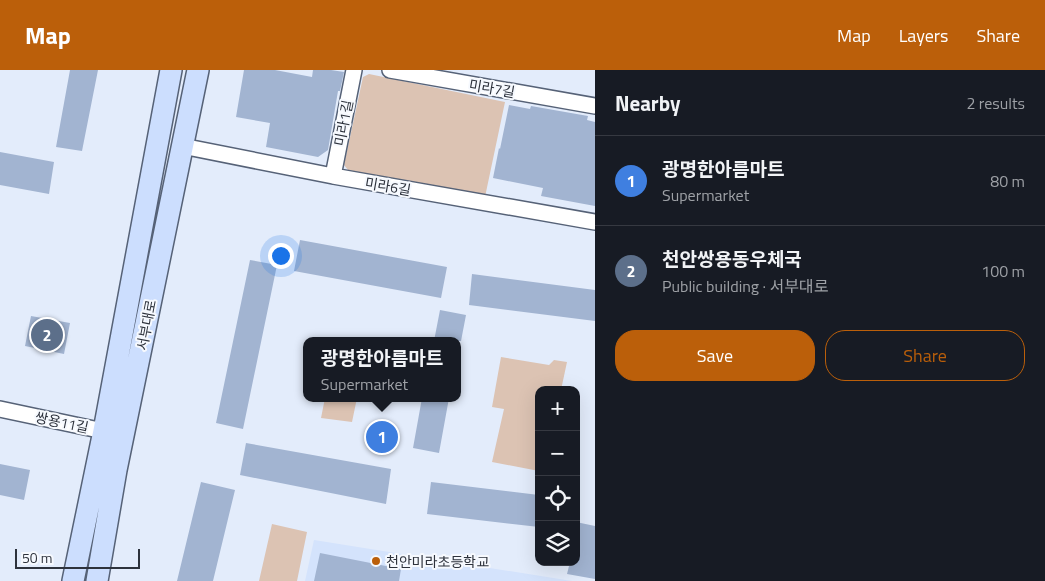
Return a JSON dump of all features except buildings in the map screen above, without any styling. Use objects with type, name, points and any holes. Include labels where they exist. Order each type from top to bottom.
[{"type":"main road","name":"서부대로","points":[[97,581],[113,433],[171,70]]},
{"type":"main road","name":"서부대로","points":[[73,581],[113,433],[182,146],[198,70]]},
{"type":"street","name":"미라1길","points":[[333,176],[354,70]]},
{"type":"street","name":"미라7길","points":[[390,70],[595,106]]},
{"type":"street","name":"미라6길","points":[[182,146],[333,176],[595,222]]},
{"type":"street","name":"쌍용11길","points":[[0,409],[113,433]]},
{"type":"shaded area","points":[[369,74],[505,102],[485,197],[348,170],[344,165],[363,77]]},
{"type":"shaded area","points":[[501,357],[549,365],[554,360],[567,362],[562,386],[535,386],[535,470],[492,462],[504,409],[492,407]]},
{"type":"shaded area","points":[[324,402],[356,402],[352,422],[321,418]]},
{"type":"shaded area","points":[[272,524],[307,532],[297,581],[259,581]]},
{"type":"shaded area","name":"천안미라초등학교","points":[[314,540],[572,581],[305,581]]},
{"type":"place","name":"천안쌍용동우체국","points":[[47,335]]},
{"type":"place","name":"광명한아름마트","points":[[382,437]]},
{"type":"place","name":"천안미라초등학교","points":[[376,561]]}]
